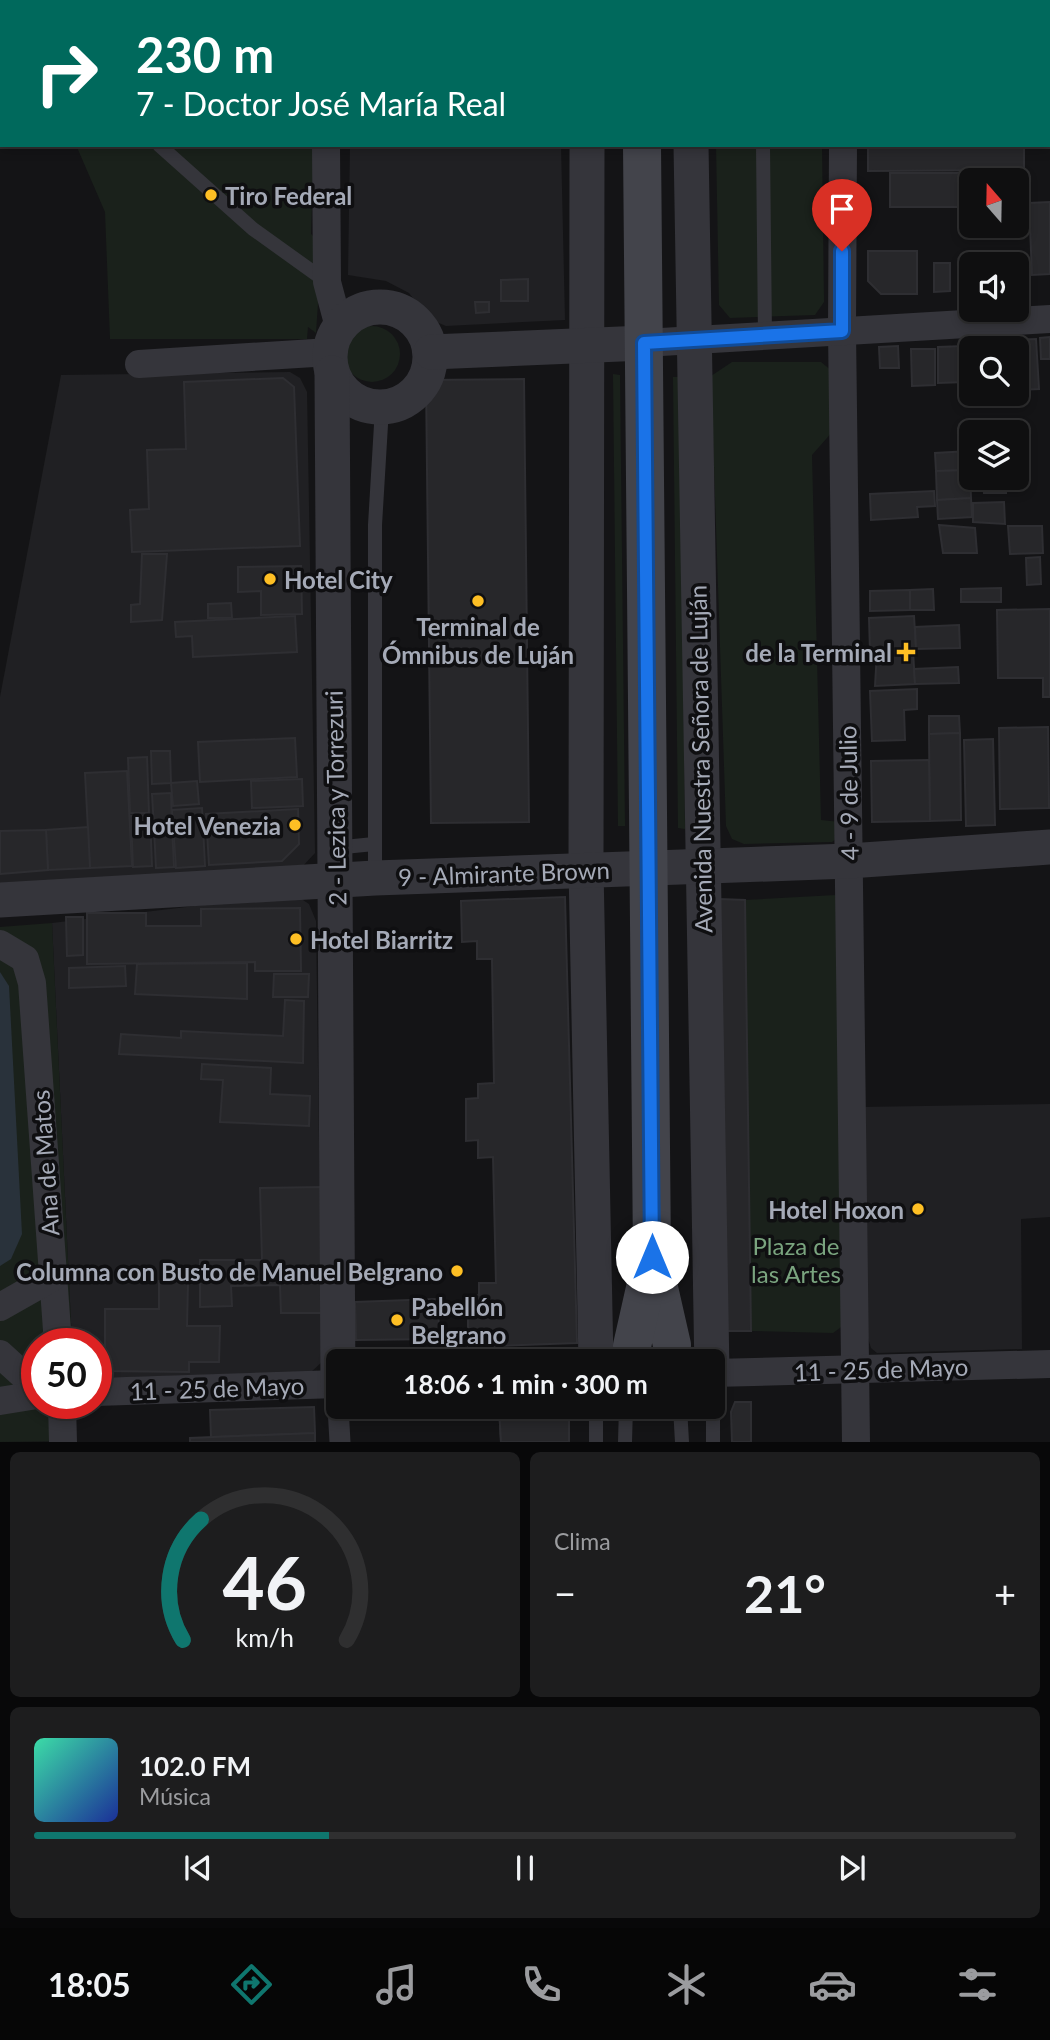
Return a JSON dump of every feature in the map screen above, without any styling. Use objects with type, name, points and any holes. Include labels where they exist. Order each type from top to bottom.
[{"type":"main road","name":"Avenida Nuestra Señora de Luján","points":[[629,1349],[652,1257],[642,147]]},
{"type":"main road","name":"Avenida Nuestra Señora de Luján","points":[[652,1257],[677,1349]]},
{"type":"main road","points":[[636,1349],[652,1339],[671,1349]]},
{"type":"street","name":"2 - Lezica y Torrezuri","points":[[326,147],[327,282],[334,351],[338,1349]]},
{"type":"street","points":[[587,147],[586,869],[596,1349]]},
{"type":"street","name":"Avenida Nuestra Señora de Luján","points":[[691,147],[692,342],[712,1349]]},
{"type":"street","name":"4 - 9 de Julio","points":[[843,147],[842,331],[856,1441]]},
{"type":"street","points":[[382,306],[405,313],[422,329],[431,352],[427,376],[413,396],[399,404],[382,408],[352,399],[340,387],[334,351],[358,312],[382,306]]},
{"type":"street","points":[[431,352],[692,342],[1050,319]]},
{"type":"street","points":[[139,365],[334,351]]},
{"type":"street","name":"9 - Almirante Brown","points":[[0,900],[375,878],[649,866],[849,861],[1050,847]]},
{"type":"street","name":"Ana de Matos","points":[[0,944],[25,959],[32,982],[57,1328]]},
{"type":"street","points":[[0,1307],[53,1277]]},
{"type":"street","points":[[0,1354],[21,1374]]},
{"type":"street","name":"11 - 25 de Mayo","points":[[725,1373],[1050,1364]]},
{"type":"street","points":[[0,1377],[21,1384]]},
{"type":"street","name":"11 - 25 de Mayo","points":[[112,1391],[326,1384]]},
{"type":"street","points":[[0,1401],[21,1394]]},
{"type":"street","points":[[62,1419],[63,1441]]},
{"type":"street","points":[[339,1419],[340,1441]]},
{"type":"lane","points":[[161,147],[253,229],[327,282]]},
{"type":"lane","points":[[763,147],[765,337]]},
{"type":"lane","points":[[375,878],[375,525],[382,408]]},
{"type":"lane","points":[[334,848],[374,844]]},
{"type":"lane","points":[[596,1419],[596,1441]]},
{"type":"lane","points":[[625,1441],[626,1419]]},
{"type":"lane","points":[[680,1419],[681,1441]]},
{"type":"lane","points":[[713,1419],[713,1441]]},
{"type":"shaded area","points":[[350,147],[561,147],[565,320],[446,326],[429,319],[409,293],[386,281],[348,275]]},
{"type":"shaded area","points":[[290,372],[300,378],[307,392],[315,853],[301,868],[0,890],[0,697],[61,375]]},
{"type":"shaded area","points":[[288,895],[309,904],[316,921],[322,1362],[311,1372],[112,1378],[112,1328],[71,1328],[52,923]]},
{"type":"shaded area","points":[[0,972],[9,986],[22,1234],[11,1259],[0,1266]]},
{"type":"shaded area","points":[[1050,1104],[1050,1217],[1021,1219],[1022,1349],[877,1353],[871,1348],[865,1328],[862,1107]]},
{"type":"green space","points":[[77,147],[314,147],[311,234],[322,244],[316,333],[308,327],[307,339],[110,339],[105,212]]},
{"type":"green space","points":[[716,147],[822,147],[824,302],[815,315],[730,318],[719,305]]},
{"type":"green space","points":[[372,326],[383,328],[392,334],[398,343],[398,365],[392,374],[383,380],[372,382],[361,380],[352,374],[346,365],[344,354],[346,343],[352,334],[361,328]]},
{"type":"green space","points":[[732,362],[821,362],[832,371],[834,430],[812,455],[821,820],[840,822],[840,836],[832,842],[744,844],[732,839],[726,826],[711,376]]},
{"type":"green space","points":[[613,374],[620,375],[625,826],[618,826]]},
{"type":"green space","points":[[673,377],[680,377],[685,829],[678,828]]},
{"type":"green space","name":"Plaza de las Artes","points":[[836,895],[844,1325],[833,1333],[751,1331],[745,900]]},
{"type":"green space","points":[[52,923],[71,1328],[21,1328],[21,1419],[74,1419],[75,1441],[0,1442],[0,927]]},
{"type":"building","points":[[868,147],[1024,147],[1024,168],[959,168],[959,170],[868,171]]},
{"type":"building","points":[[890,173],[959,173],[959,207],[890,207]]},
{"type":"building","points":[[1050,202],[1050,274],[1032,275],[1029,203]]},
{"type":"building","points":[[868,251],[917,251],[917,294],[881,294],[868,281]]},
{"type":"building","points":[[934,263],[950,263],[950,291],[934,292]]},
{"type":"building","points":[[528,279],[528,301],[501,301],[501,280]]},
{"type":"building","points":[[475,302],[489,302],[489,312],[476,313]]},
{"type":"building","points":[[1004,334],[1004,336],[971,336]]},
{"type":"building","points":[[1050,337],[1050,359],[1041,359],[1040,338]]},
{"type":"building","points":[[1029,339],[1036,339],[1039,389],[1029,389]]},
{"type":"building","points":[[898,346],[899,368],[880,368],[879,347]]},
{"type":"building","points":[[959,346],[959,382],[938,383],[938,347]]},
{"type":"building","points":[[911,349],[935,349],[935,385],[912,386]]},
{"type":"building","points":[[283,378],[294,387],[300,546],[132,552],[130,510],[149,509],[147,450],[186,449],[184,382]]},
{"type":"building","name":"Terminal de Ómnibus de Luján","points":[[524,379],[529,822],[431,823],[426,380]]},
{"type":"building","points":[[959,452],[959,470],[936,471],[935,453]]},
{"type":"building","points":[[959,470],[959,490],[971,490],[971,498],[937,500],[936,471]]},
{"type":"building","points":[[984,490],[1006,490],[1006,493],[984,493]]},
{"type":"building","points":[[934,491],[935,506],[917,507],[918,517],[871,520],[870,494]]},
{"type":"building","points":[[971,498],[972,517],[938,519],[937,500]]},
{"type":"building","points":[[1004,502],[1005,524],[973,522],[973,503]]},
{"type":"building","points":[[939,525],[975,528],[977,553],[943,553]]},
{"type":"building","points":[[1008,526],[1042,526],[1043,553],[1010,554]]},
{"type":"building","points":[[142,554],[167,554],[162,620],[131,622],[131,605],[140,604]]},
{"type":"building","points":[[1040,557],[1041,584],[1027,585],[1026,558]]},
{"type":"building","name":"Hotel City","points":[[301,566],[302,614],[261,615],[261,591],[238,592],[238,567]]},
{"type":"building","points":[[1001,588],[1001,602],[961,602],[961,589]]},
{"type":"building","points":[[933,589],[934,610],[910,610],[910,590]]},
{"type":"building","points":[[910,590],[910,610],[870,611],[870,591]]},
{"type":"building","points":[[231,603],[232,618],[208,618],[208,604]]},
{"type":"building","points":[[1050,609],[1050,697],[1043,697],[1043,678],[998,678],[997,610]]},
{"type":"building","points":[[295,616],[297,652],[193,657],[192,636],[176,637],[175,622]]},
{"type":"building","points":[[914,616],[916,649],[870,651],[869,618]]},
{"type":"building","points":[[959,625],[960,648],[916,649],[915,627]]},
{"type":"building","points":[[913,651],[915,684],[875,686],[877,652]]},
{"type":"building","points":[[958,667],[959,683],[915,684],[914,669]]},
{"type":"building","points":[[917,689],[917,709],[904,710],[905,740],[872,741],[870,691]]},
{"type":"building","points":[[929,716],[959,716],[960,733],[929,734]]},
{"type":"building","points":[[1048,727],[1049,808],[1000,809],[999,728]]},
{"type":"building","points":[[960,733],[961,820],[930,821],[929,734]]},
{"type":"building","points":[[295,738],[297,777],[200,782],[198,742]]},
{"type":"building","points":[[993,739],[995,825],[966,826],[964,740]]},
{"type":"building","points":[[151,751],[170,751],[171,783],[152,784]]},
{"type":"building","points":[[147,757],[149,813],[130,813],[128,758]]},
{"type":"building","points":[[929,760],[930,821],[872,822],[871,761]]},
{"type":"building","points":[[127,771],[132,866],[90,868],[85,773]]},
{"type":"building","points":[[302,779],[303,806],[252,808],[251,781]]},
{"type":"building","points":[[197,781],[199,804],[173,806],[171,783]]},
{"type":"building","points":[[171,793],[172,827],[154,828],[152,794]]},
{"type":"building","points":[[202,808],[205,866],[176,868],[172,810]]},
{"type":"building","points":[[298,809],[299,844],[282,861],[209,865],[206,814]]},
{"type":"building","points":[[150,815],[152,866],[133,867],[131,816]]},
{"type":"building","points":[[88,827],[90,868],[48,870],[46,830]]},
{"type":"building","points":[[172,827],[174,867],[156,868],[154,828]]},
{"type":"building","points":[[46,830],[48,870],[0,874],[0,831]]},
{"type":"building","points":[[565,897],[577,1343],[468,1347],[468,1296],[479,1295],[479,1283],[496,1283],[493,1157],[478,1158],[478,1140],[466,1141],[466,1099],[478,1098],[478,1084],[494,1083],[492,959],[477,959],[477,941],[462,942],[461,901]]},
{"type":"building","points":[[719,899],[745,900],[751,1331],[727,1331]]},
{"type":"building","points":[[300,908],[301,971],[255,971],[255,962],[87,964],[87,913],[146,913],[146,926],[201,926],[201,909]]},
{"type":"building","points":[[66,917],[83,917],[83,955],[67,956]]},
{"type":"building","points":[[247,963],[247,999],[135,994],[137,964]]},
{"type":"building","points":[[125,966],[126,986],[69,988],[69,968]]},
{"type":"building","points":[[274,974],[309,974],[308,997],[273,997]]},
{"type":"building","points":[[285,1000],[304,1001],[303,1063],[119,1054],[121,1034],[181,1038],[181,1031],[283,1036]]},
{"type":"building","points":[[202,1064],[271,1068],[270,1094],[310,1096],[309,1126],[220,1122],[223,1080],[201,1079]]},
{"type":"building","points":[[322,1187],[324,1313],[281,1313],[280,1285],[231,1286],[232,1306],[200,1307],[200,1260],[262,1260],[260,1188]]},
{"type":"building","points":[[159,1281],[188,1282],[187,1326],[220,1326],[219,1362],[189,1362],[189,1372],[112,1371],[112,1328],[105,1328],[105,1309],[159,1309]]},
{"type":"building","name":"Pabellón Belgrano","points":[[437,1299],[440,1339],[356,1340],[355,1302]]},
{"type":"building","points":[[735,1402],[751,1402],[751,1442],[732,1442],[731,1412]]},
{"type":"building","points":[[314,1407],[315,1433],[211,1437],[210,1410]]},
{"type":"building","points":[[500,1419],[569,1419],[569,1442],[501,1442]]},
{"type":"building","points":[[500,1419],[569,1419],[569,1442],[501,1442]]},
{"type":"building","points":[[315,1433],[315,1442],[190,1442],[190,1438]]},
{"type":"place","name":"Tiro Federal","points":[[211,195]]},
{"type":"place","name":"Hotel City","points":[[270,579]]},
{"type":"place","name":"Terminal de Ómnibus de Luján","points":[[478,601]]},
{"type":"place","name":"de la Terminal","points":[[906,652]]},
{"type":"place","name":"Hotel Venezia","points":[[295,825]]},
{"type":"place","name":"Hotel Biarritz","points":[[296,939]]},
{"type":"place","name":"Hotel Hoxon","points":[[918,1209]]},
{"type":"place","name":"Columna con Busto de Manuel Belgrano","points":[[457,1271]]},
{"type":"place","name":"Pabellón Belgrano","points":[[397,1320]]},
{"type":"route","points":[[652,1257],[644,343],[842,331],[842,251]]}]
